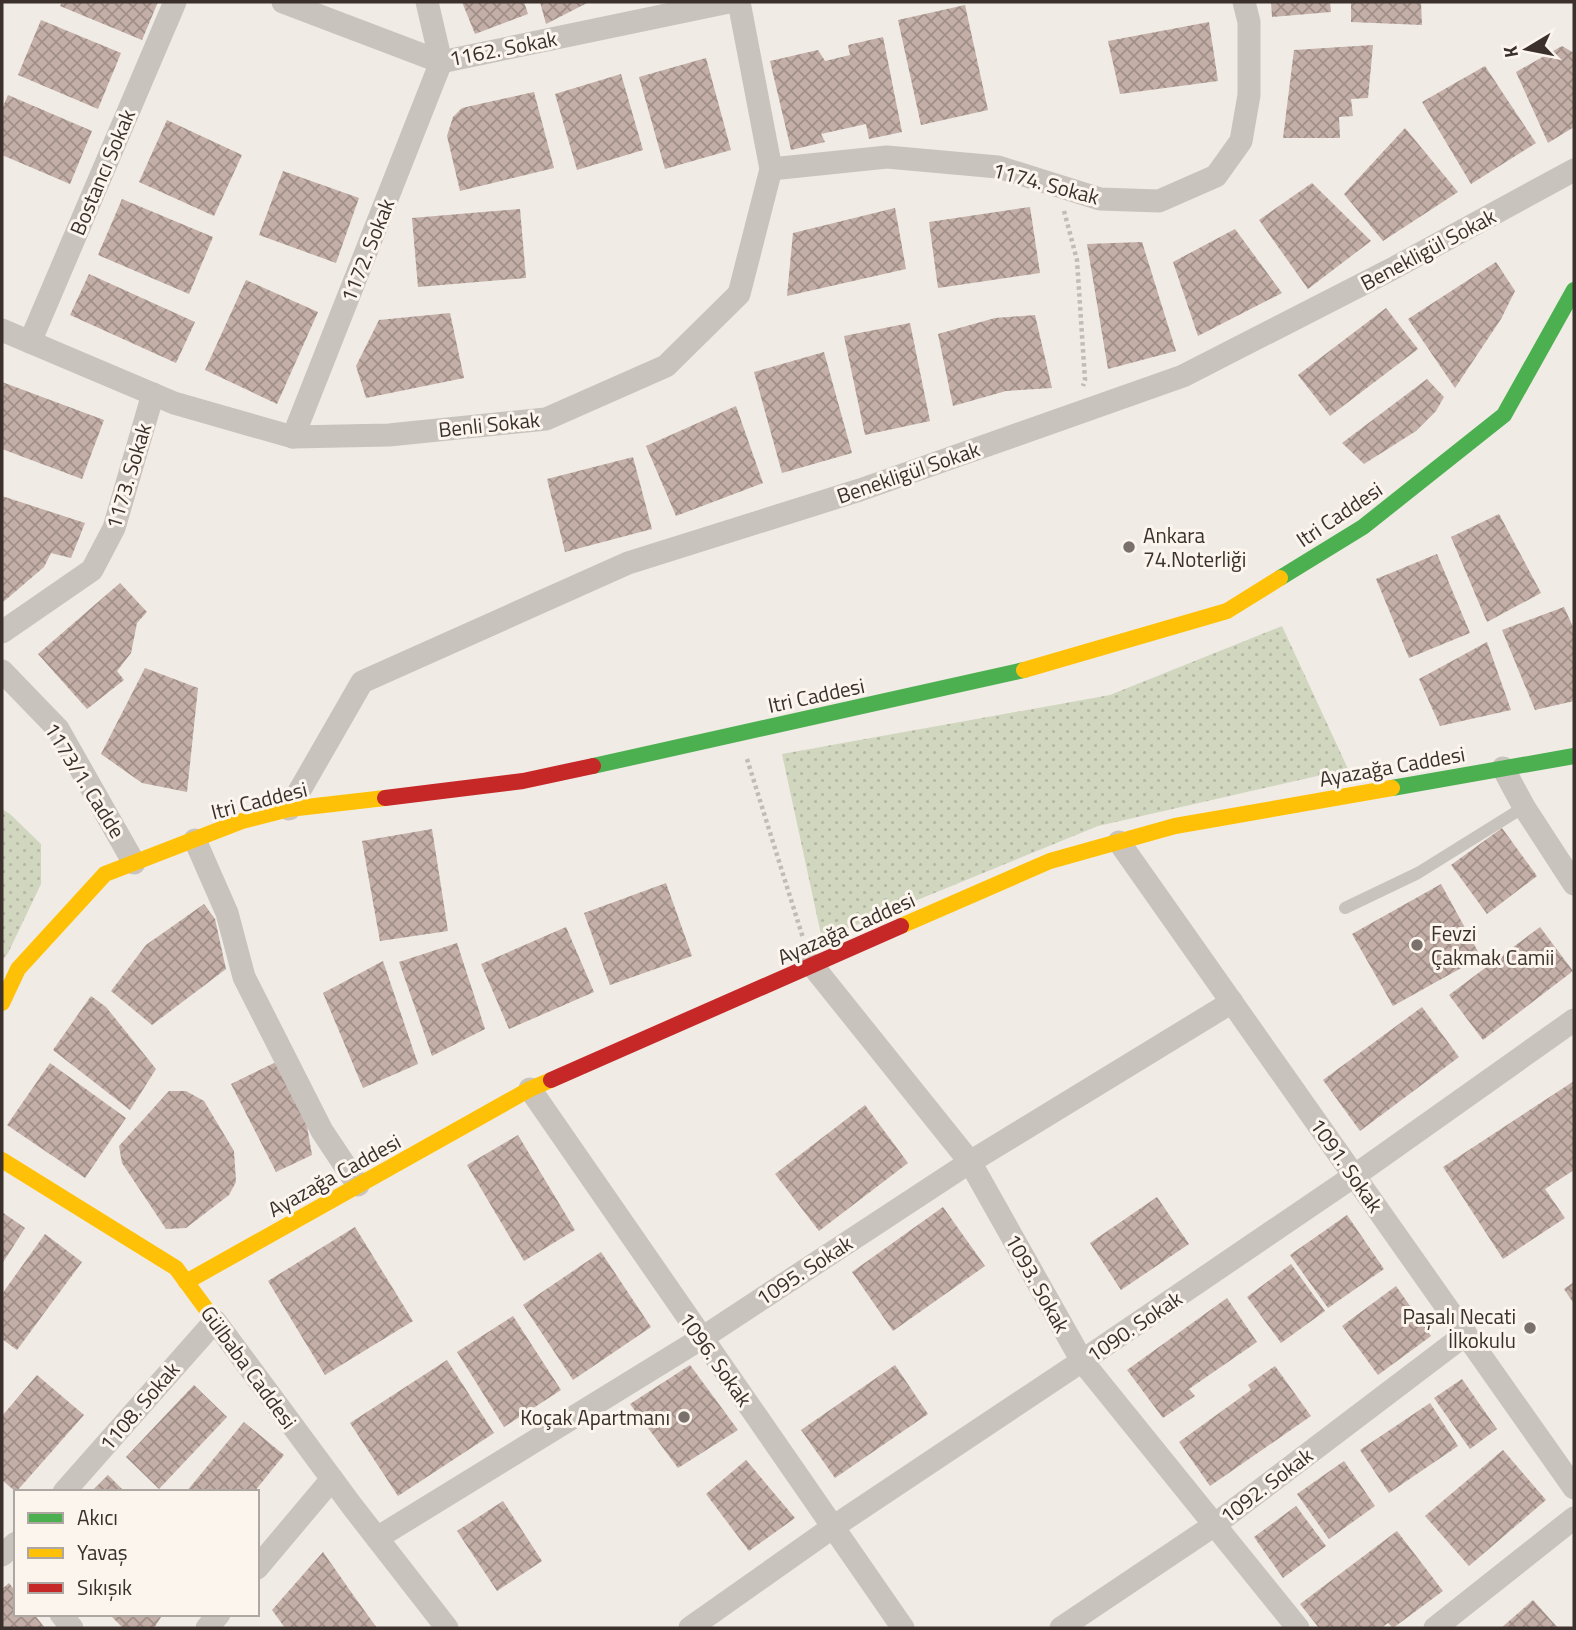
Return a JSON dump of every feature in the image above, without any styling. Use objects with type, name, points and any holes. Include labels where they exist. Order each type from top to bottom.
[{"type":"street","name":"Bostancı Sokak","points":[[30,342],[175,2]]},
{"type":"street","name":"1162. Sokak","points":[[283,2],[441,62],[729,2]]},
{"type":"street","points":[[427,2],[441,62]]},
{"type":"street","name":"Benli Sokak","points":[[2,330],[174,403],[293,437],[389,435],[546,419],[666,366],[739,294],[772,169],[738,2]]},
{"type":"street","name":"1174. Sokak","points":[[772,169],[887,157],[998,167],[1100,199],[1159,201],[1216,176],[1241,141],[1250,95],[1250,22],[1244,2]]},
{"type":"street","name":"1172. Sokak","points":[[293,437],[441,62]]},
{"type":"street","name":"Benekligül Sokak","points":[[289,809],[362,682],[628,563],[860,490],[1183,376],[1392,269],[1574,170]]},
{"type":"street","name":"Itri Caddesi","points":[[2,1003],[18,969],[104,874],[243,821],[289,809],[523,781],[1003,676],[1227,611],[1363,527],[1504,415],[1574,290]]},
{"type":"street","name":"1173. Sokak","points":[[2,632],[92,570],[114,528],[153,394]]},
{"type":"street","name":"1173/1. Cadde","points":[[2,671],[58,729],[134,863]]},
{"type":"street","name":"Ayazağa Caddesi","points":[[186,1282],[530,1089],[1050,861],[1175,826],[1574,756]]},
{"type":"street","points":[[1503,768],[1524,807],[1574,884]]},
{"type":"street","points":[[195,839],[227,913],[244,977],[322,1130],[358,1185]]},
{"type":"street","name":"1091. Sokak","points":[[1119,842],[1574,1488]]},
{"type":"street","name":"1093. Sokak","points":[[812,965],[970,1162],[1082,1362],[1298,1628]]},
{"type":"street","name":"1095. Sokak","points":[[377,1538],[702,1338],[970,1162],[1232,1002]]},
{"type":"street","name":"1090. Sokak","points":[[690,1628],[833,1527],[1082,1362],[1354,1176],[1574,1020]]},
{"type":"street","name":"1096. Sokak","points":[[530,1089],[903,1628]]},
{"type":"street","name":"Gülbaba Caddesi","points":[[2,1160],[176,1268],[332,1479],[447,1628]]},
{"type":"street","name":"1108. Sokak","points":[[66,1490],[215,1321]]},
{"type":"street","name":"1092. Sokak","points":[[1061,1628],[1213,1526],[1466,1334]]},
{"type":"street","points":[[259,1566],[332,1479]]},
{"type":"street","points":[[1435,1628],[1574,1518]]},
{"type":"lane","points":[[1345,908],[1428,867],[1524,807]]},
{"type":"path","points":[[1052,183],[1068,219],[1077,260],[1085,380],[1076,414]]},
{"type":"path","points":[[739,733],[812,965]]},
{"type":"green space","points":[[1282,626],[1348,769],[1098,826],[822,939],[782,754],[1110,695]]},
{"type":"green space","points":[[2,809],[41,844],[41,884],[2,961]]},
{"type":"building","points":[[62,2],[158,2],[142,40],[60,6]]},
{"type":"building","points":[[462,2],[524,2],[528,14],[475,34]]},
{"type":"building","points":[[540,2],[589,2],[546,24]]},
{"type":"building","points":[[1271,2],[1330,2],[1331,12],[1272,17]]},
{"type":"building","points":[[1351,2],[1421,2],[1422,25],[1351,22]]},
{"type":"building","points":[[965,5],[988,110],[921,125],[898,20]]},
{"type":"building","points":[[41,20],[121,53],[98,109],[18,75]]},
{"type":"building","points":[[1209,22],[1218,81],[1120,94],[1108,41]]},
{"type":"building","points":[[883,37],[902,132],[869,139],[866,124],[821,134],[825,142],[791,150],[770,61],[818,50],[825,61],[850,55],[848,45]]},
{"type":"building","points":[[1373,45],[1368,98],[1351,99],[1353,116],[1339,117],[1340,138],[1283,138],[1294,50]]},
{"type":"building","points":[[1562,46],[1574,53],[1574,127],[1548,143],[1516,72]]},
{"type":"building","points":[[706,58],[731,150],[665,169],[639,77]]},
{"type":"building","points":[[1485,66],[1536,143],[1471,184],[1422,102]]},
{"type":"building","points":[[621,74],[643,150],[577,170],[555,94]]},
{"type":"building","points":[[534,92],[554,168],[460,191],[447,136],[453,117],[462,108]]},
{"type":"building","points":[[8,95],[92,131],[70,184],[2,155],[2,109]]},
{"type":"building","points":[[167,120],[242,155],[214,216],[139,182]]},
{"type":"building","points":[[1405,128],[1458,192],[1383,241],[1344,194]]},
{"type":"building","points":[[283,171],[359,198],[336,263],[259,235]]},
{"type":"building","points":[[1312,183],[1371,241],[1308,289],[1259,220]]},
{"type":"building","points":[[122,199],[213,237],[189,294],[98,255]]},
{"type":"building","points":[[1030,207],[1040,273],[938,288],[929,222]]},
{"type":"building","points":[[895,208],[906,269],[787,296],[793,233]]},
{"type":"building","points":[[520,209],[526,278],[418,287],[412,218]]},
{"type":"building","points":[[1235,229],[1282,293],[1198,336],[1173,262]]},
{"type":"building","points":[[1142,242],[1176,351],[1108,369],[1087,244]]},
{"type":"building","points":[[1496,262],[1515,291],[1501,319],[1455,388],[1408,319]]},
{"type":"building","points":[[89,274],[195,322],[176,363],[70,315]]},
{"type":"building","points":[[246,280],[318,312],[277,404],[205,370]]},
{"type":"building","points":[[1386,308],[1418,349],[1330,416],[1298,375]]},
{"type":"building","points":[[450,313],[464,378],[366,398],[356,366],[379,320]]},
{"type":"building","points":[[1035,315],[1052,388],[1006,391],[953,406],[938,334],[995,318]]},
{"type":"building","points":[[910,323],[930,421],[865,435],[844,336]]},
{"type":"building","points":[[824,352],[852,453],[782,473],[754,372]]},
{"type":"building","points":[[1427,379],[1444,397],[1436,411],[1416,431],[1364,464],[1342,443]]},
{"type":"building","points":[[2,382],[104,420],[82,479],[2,449]]},
{"type":"building","points":[[736,406],[763,483],[676,516],[646,446]]},
{"type":"building","points":[[633,457],[652,529],[565,552],[547,479]]},
{"type":"building","points":[[2,496],[85,523],[71,558],[51,553],[44,567],[2,603]]},
{"type":"building","points":[[1499,514],[1541,593],[1487,622],[1451,537]]},
{"type":"building","points":[[1437,554],[1470,633],[1409,658],[1376,579]]},
{"type":"building","points":[[120,583],[147,612],[137,623],[131,653],[117,671],[124,680],[87,709],[38,654]]},
{"type":"building","points":[[1564,607],[1574,629],[1574,701],[1535,710],[1502,630]]},
{"type":"building","points":[[1487,642],[1511,710],[1440,726],[1419,679]]},
{"type":"building","points":[[145,668],[198,688],[187,792],[142,783],[101,754]]},
{"type":"building","points":[[1502,828],[1537,876],[1487,914],[1451,865]]},
{"type":"building","points":[[432,829],[448,931],[380,941],[362,841]]},
{"type":"building","points":[[666,883],[692,956],[610,985],[584,913]]},
{"type":"building","name":"Fevzi Çakmak Camii","points":[[1441,884],[1481,957],[1393,1006],[1352,934]]},
{"type":"building","points":[[204,904],[215,919],[226,969],[152,1025],[111,991],[146,945]]},
{"type":"building","points":[[566,927],[594,992],[509,1029],[481,964]]},
{"type":"building","points":[[1540,927],[1573,971],[1483,1040],[1449,995]]},
{"type":"building","points":[[457,943],[485,1029],[432,1056],[399,962]]},
{"type":"building","points":[[383,961],[418,1064],[363,1088],[323,993]]},
{"type":"building","points":[[91,996],[106,1007],[156,1069],[130,1110],[53,1050]]},
{"type":"building","points":[[1422,1007],[1459,1057],[1360,1131],[1323,1080]]},
{"type":"building","points":[[276,1062],[305,1115],[312,1155],[276,1172],[231,1084]]},
{"type":"building","points":[[50,1063],[126,1118],[85,1178],[7,1125]]},
{"type":"building","points":[[1574,1081],[1574,1170],[1545,1189],[1565,1218],[1503,1259],[1443,1167]]},
{"type":"building","points":[[169,1091],[186,1091],[204,1101],[234,1151],[236,1182],[229,1195],[186,1228],[166,1229],[122,1163],[119,1146]]},
{"type":"building","points":[[865,1105],[908,1163],[819,1231],[775,1174]]},
{"type":"building","points":[[518,1135],[575,1230],[524,1261],[467,1165]]},
{"type":"building","points":[[1157,1197],[1189,1244],[1121,1290],[1090,1243]]},
{"type":"building","points":[[943,1207],[985,1266],[893,1331],[852,1272]]},
{"type":"building","points":[[2,1212],[25,1228],[2,1264]]},
{"type":"building","points":[[1347,1215],[1384,1269],[1328,1308],[1290,1255]]},
{"type":"building","points":[[355,1227],[413,1321],[325,1375],[268,1281]]},
{"type":"building","points":[[45,1234],[82,1262],[17,1350],[2,1339],[2,1294]]},
{"type":"building","points":[[601,1252],[651,1327],[573,1380],[523,1305]]},
{"type":"building","points":[[1291,1264],[1325,1311],[1281,1343],[1247,1297]]},
{"type":"building","points":[[1574,1282],[1574,1304],[1564,1289]]},
{"type":"building","points":[[1396,1286],[1431,1336],[1378,1375],[1342,1326]]},
{"type":"building","points":[[1227,1298],[1257,1342],[1189,1389],[1195,1396],[1163,1418],[1127,1370]]},
{"type":"building","points":[[513,1316],[561,1390],[504,1427],[457,1352]]},
{"type":"building","points":[[447,1360],[494,1433],[398,1496],[350,1423]]},
{"type":"building","name":"Koçak Apartmanı","points":[[690,1365],[738,1430],[678,1468],[630,1404]]},
{"type":"building","points":[[895,1365],[928,1414],[835,1478],[801,1430]]},
{"type":"building","points":[[1275,1366],[1311,1416],[1210,1486],[1179,1442],[1251,1390],[1248,1385]]},
{"type":"building","points":[[37,1375],[84,1415],[18,1490],[14,1490],[2,1480],[2,1416]]},
{"type":"building","points":[[1462,1379],[1497,1429],[1470,1449],[1434,1398]]},
{"type":"building","points":[[194,1385],[227,1417],[159,1489],[126,1457]]},
{"type":"building","points":[[1430,1403],[1458,1446],[1389,1493],[1360,1450]]},
{"type":"building","points":[[244,1422],[284,1455],[256,1490],[188,1490]]},
{"type":"building","points":[[1503,1450],[1546,1500],[1469,1566],[1425,1516]]},
{"type":"building","points":[[746,1460],[795,1518],[749,1551],[706,1494]]},
{"type":"building","points":[[1344,1461],[1375,1506],[1329,1539],[1297,1494]]},
{"type":"building","points":[[108,1475],[123,1490],[93,1490]]},
{"type":"building","points":[[503,1501],[542,1561],[497,1591],[457,1531]]},
{"type":"building","points":[[1296,1506],[1326,1546],[1283,1578],[1254,1537]]},
{"type":"building","points":[[1397,1531],[1443,1591],[1393,1628],[1388,1623],[1381,1628],[1319,1628],[1300,1604]]},
{"type":"building","points":[[323,1552],[377,1628],[285,1628],[272,1610]]},
{"type":"building","points":[[9,1583],[14,1589],[14,1616],[36,1616],[45,1628],[2,1628],[2,1589]]},
{"type":"building","points":[[1533,1600],[1558,1628],[1501,1628]]},
{"type":"building","points":[[111,1616],[162,1616],[154,1628],[123,1628]]},
{"type":"traffic: fast","points":[[1280,578],[1363,527],[1504,415],[1574,290]]},
{"type":"traffic: fast","points":[[593,766],[1024,670]]},
{"type":"traffic: fast","points":[[1392,788],[1574,756]]},
{"type":"traffic: slow","points":[[1024,670],[1227,611],[1280,578]]},
{"type":"traffic: slow","points":[[901,926],[1050,861],[1175,826],[1392,788]]},
{"type":"traffic: slow","points":[[2,1003],[18,969],[105,874],[242,821],[289,809],[385,798]]},
{"type":"traffic: slow","points":[[186,1282],[530,1089],[551,1080]]},
{"type":"traffic: slow","points":[[2,1160],[176,1268],[215,1321]]},
{"type":"traffic: jam","points":[[385,798],[523,781],[593,766]]},
{"type":"traffic: jam","points":[[551,1080],[901,926]]},
{"type":"place","name":"Ankara 74.Noterliği","points":[[1129,547]]},
{"type":"place","name":"Fevzi Çakmak Camii","points":[[1417,945]]},
{"type":"place","name":"Paşalı Necati İlkokulu","points":[[1530,1328]]},
{"type":"place","name":"Koçak Apartmanı","points":[[684,1417]]}]
